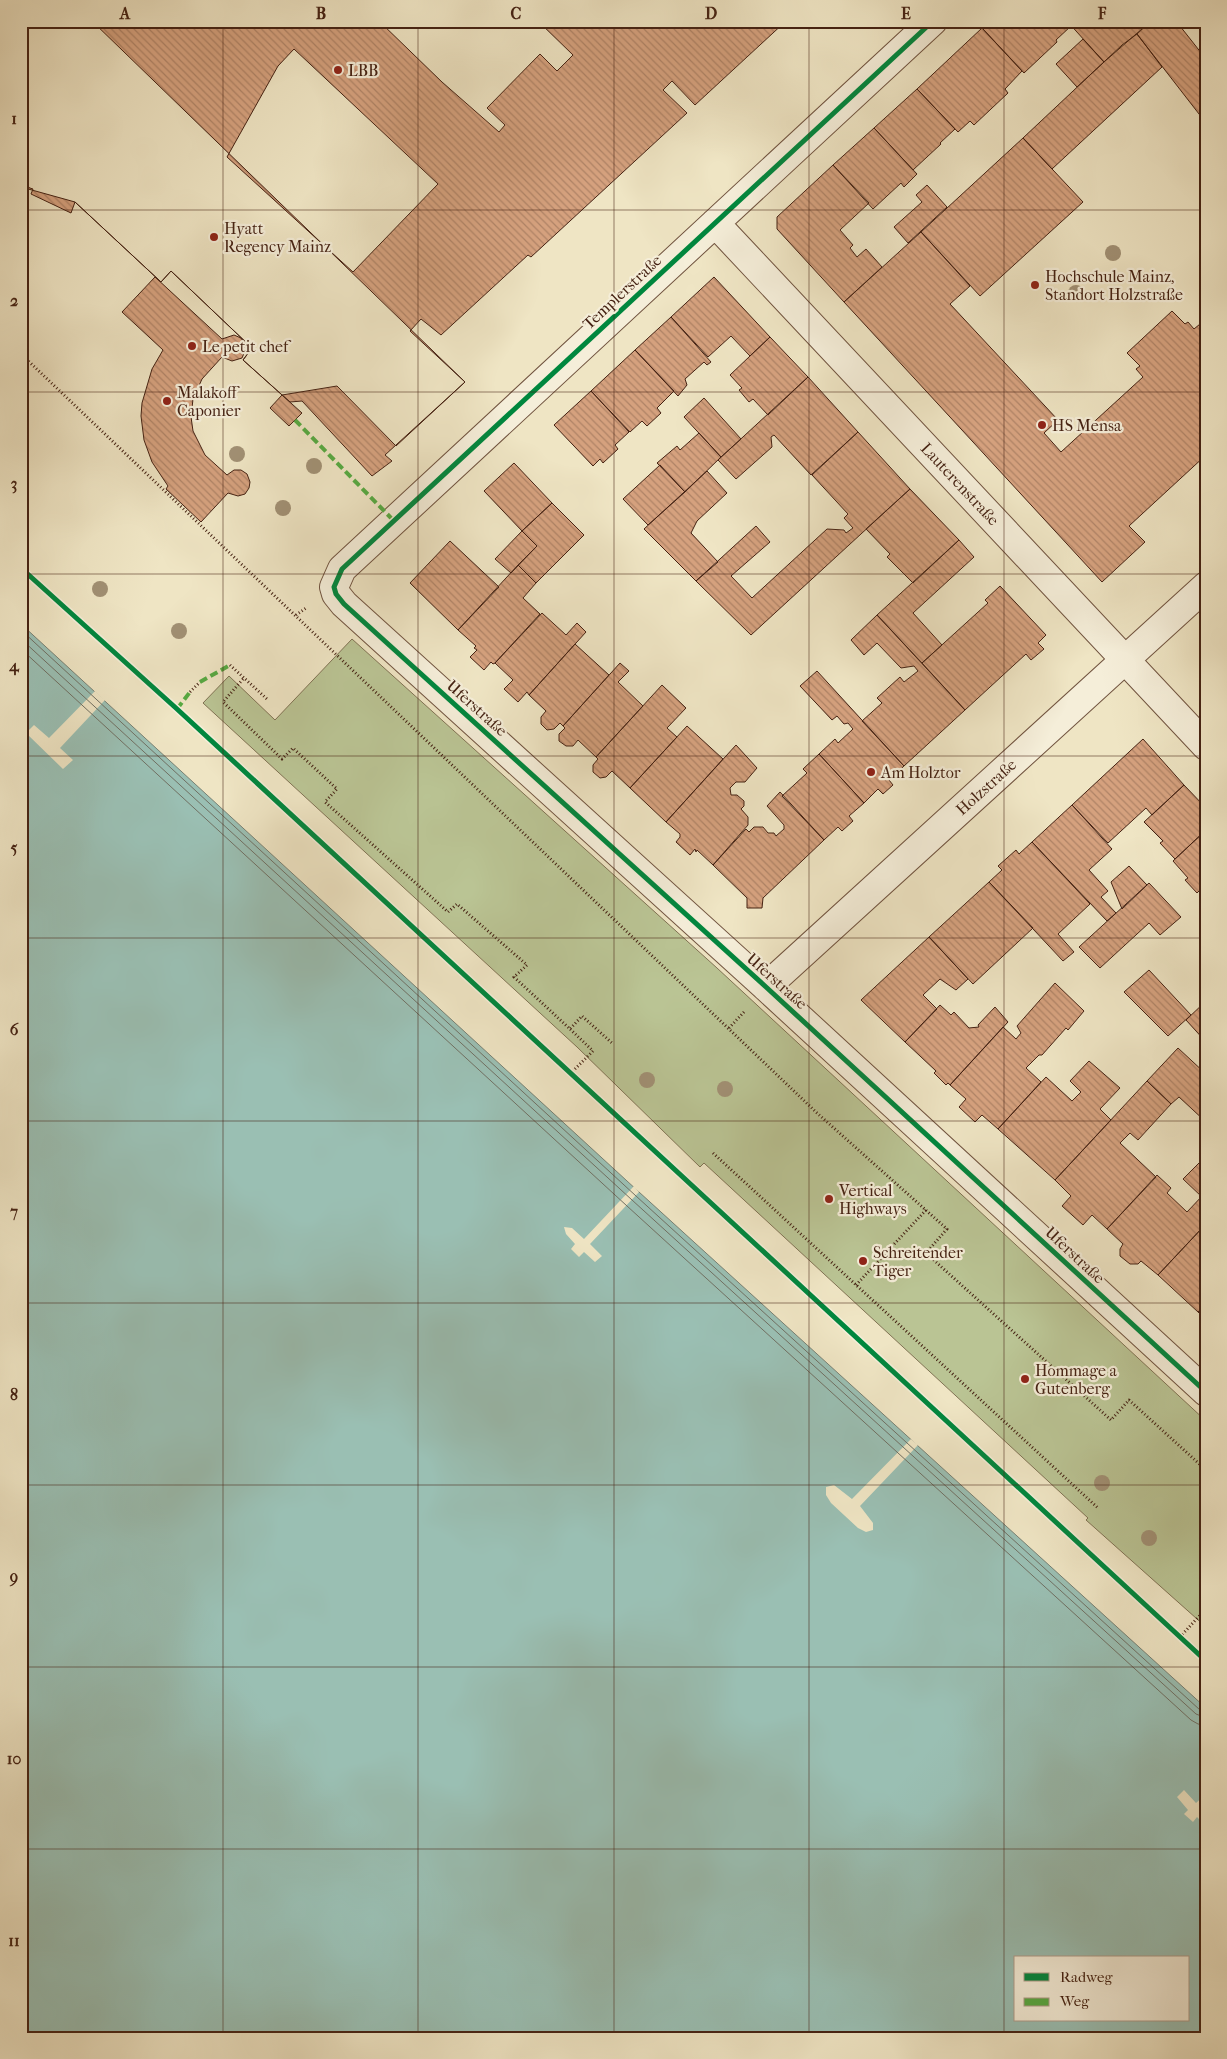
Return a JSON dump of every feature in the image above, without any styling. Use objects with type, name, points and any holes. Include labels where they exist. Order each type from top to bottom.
[{"type":"street","name":"Templerstraße","points":[[334,587],[342,569],[933,21]]},
{"type":"street","name":"Lauterenstraße","points":[[715,222],[1206,746]]},
{"type":"street","name":"Holzstraße","points":[[766,987],[1126,661],[1206,586]]},
{"type":"street","name":"Uferstraße","points":[[334,587],[336,594],[344,604],[766,987],[1206,1392]]},
{"type":"path","points":[[21,354],[811,1107],[947,1230],[926,1253],[1111,1420],[1130,1400],[1206,1470]]},
{"type":"path","points":[[230,665],[268,700]]},
{"type":"path","points":[[244,678],[223,702],[282,759],[293,748],[315,768],[336,789],[325,802],[448,912],[457,904],[527,965],[514,977],[593,1051],[570,1074]]},
{"type":"path","points":[[190,692],[200,682]]},
{"type":"path","points":[[570,1029],[582,1016],[612,1043]]},
{"type":"path","points":[[713,1153],[1098,1508]]},
{"type":"path","points":[[856,1285],[926,1210]]},
{"type":"path","points":[[1180,1637],[1203,1612],[1206,1614]]},
{"type":"green space","points":[[352,639],[717,968],[1206,1421],[1206,1627],[1086,1520],[1088,1518],[704,1163],[700,1167],[577,1047],[203,703],[229,676],[275,720]]},
{"type":"water","points":[[21,624],[639,1192],[1206,1708],[1206,2038],[21,2038]]},
{"type":"pier","points":[[95,691],[105,700],[60,748],[73,760],[63,769],[26,733],[34,725],[49,738]]},
{"type":"pier","points":[[634,1186],[639,1192],[590,1244],[602,1256],[595,1262],[584,1252],[579,1257],[571,1249],[575,1244],[566,1234],[564,1227],[572,1228],[584,1239]]},
{"type":"pier","points":[[911,1439],[918,1445],[860,1506],[873,1523],[873,1530],[866,1532],[858,1528],[831,1503],[826,1495],[826,1487],[834,1485],[852,1499]]},
{"type":"pier","points":[[1184,1790],[1196,1803],[1206,1794],[1206,1809],[1203,1811],[1206,1814],[1206,1826],[1197,1817],[1193,1822],[1184,1814],[1188,1810],[1177,1797]]},
{"type":"building","points":[[21,21],[379,21],[442,82],[499,132],[505,125],[487,108],[540,54],[557,71],[573,55],[538,21],[786,21],[695,105],[672,81],[663,90],[687,113],[531,257],[528,255],[441,335],[421,319],[410,331],[465,382],[385,455],[392,461],[372,476],[302,401],[290,402],[243,360],[252,348],[171,271],[161,282],[75,202],[71,213],[31,194],[33,189],[26,186],[24,189],[21,188]],"holes":[[[294,49],[438,184],[353,272],[227,157],[278,66]]]},
{"type":"building","name":"Hyatt Regency Mainz","points":[[21,21],[92,21],[465,382],[396,446],[337,386],[282,395],[243,360],[252,348],[171,271],[161,282],[75,202],[21,187]]},
{"type":"building","points":[[989,21],[1067,21],[1071,26],[1024,73],[982,28]]},
{"type":"building","points":[[1067,21],[1151,21],[1104,62]]},
{"type":"building","points":[[1151,21],[1176,21],[1206,59],[1206,123],[1137,34]]},
{"type":"building","points":[[982,28],[1022,71],[1005,89],[1008,93],[974,125],[970,121],[958,132],[917,89]]},
{"type":"building","points":[[1137,34],[1162,67],[1052,169],[1023,138],[1122,45]]},
{"type":"building","points":[[1083,39],[1104,62],[1077,87],[1056,64]]},
{"type":"building","points":[[917,89],[955,129],[913,170],[874,128]]},
{"type":"building","points":[[874,128],[917,174],[904,187],[901,183],[873,209],[833,165]]},
{"type":"building","points":[[1023,138],[1083,202],[980,296],[921,232]]},
{"type":"building","points":[[833,165],[869,203],[840,230],[853,245],[850,248],[857,257],[866,249],[882,267],[844,302],[777,229],[777,217]]},
{"type":"building","points":[[927,185],[947,207],[908,243],[894,227],[922,202],[916,195]]},
{"type":"building","points":[[921,232],[970,286],[950,304],[1058,420],[1044,433],[1061,452],[1143,377],[1136,369],[1140,366],[1127,353],[1172,311],[1185,324],[1188,322],[1194,329],[1206,319],[1206,455],[1129,526],[1145,542],[1102,582],[844,302]]},
{"type":"building","name":"Malakoff Caponier","points":[[155,277],[222,339],[234,335],[241,338],[245,344],[242,358],[232,361],[222,357],[202,379],[193,399],[191,417],[193,431],[205,455],[227,475],[234,470],[241,470],[247,474],[250,482],[249,488],[245,494],[238,496],[228,493],[201,522],[166,489],[168,486],[152,462],[144,440],[141,416],[142,403],[152,369],[163,350],[122,312]]},
{"type":"building","points":[[714,277],[770,337],[750,356],[731,336],[708,357],[671,317]]},
{"type":"building","points":[[671,317],[711,362],[707,365],[704,362],[685,379],[687,385],[678,396],[635,350]]},
{"type":"building","points":[[770,337],[808,377],[768,415],[753,399],[749,402],[739,390],[742,388],[730,375]]},
{"type":"building","points":[[635,350],[674,391],[657,408],[661,413],[647,426],[642,421],[630,432],[591,391]]},
{"type":"building","points":[[808,377],[858,432],[811,475],[774,435],[771,437],[772,447],[736,479],[718,460]]},
{"type":"building","points":[[591,391],[629,432],[615,445],[618,449],[603,463],[600,459],[593,466],[554,425]]},
{"type":"building","points":[[282,395],[302,413],[289,426],[270,408]]},
{"type":"building","points":[[704,398],[741,439],[721,457],[684,417]]},
{"type":"building","points":[[858,432],[910,489],[751,635],[696,581],[756,526],[770,542],[731,576],[752,598],[827,529],[844,530],[846,533],[853,528],[844,518],[848,514],[812,475]]},
{"type":"building","points":[[699,433],[721,457],[685,492],[657,463],[677,446],[680,450]]},
{"type":"building","points":[[514,463],[552,503],[522,531],[484,491]]},
{"type":"building","points":[[660,465],[685,492],[648,525],[623,499]]},
{"type":"building","points":[[707,471],[727,493],[697,521],[691,533],[718,562],[696,581],[644,529]]},
{"type":"building","points":[[910,489],[959,540],[913,583],[887,557],[890,554],[866,529]]},
{"type":"building","points":[[552,503],[584,535],[536,583],[518,565],[537,546],[522,531]]},
{"type":"building","points":[[522,531],[537,546],[511,573],[495,559]]},
{"type":"building","points":[[959,540],[974,557],[913,613],[942,645],[922,663],[877,615]]},
{"type":"building","points":[[450,541],[499,587],[458,630],[410,583]]},
{"type":"building","points":[[518,565],[536,583],[523,598],[540,614],[495,663],[491,662],[484,670],[470,657],[477,650],[474,648],[476,646],[458,630]]},
{"type":"building","points":[[1000,586],[1046,635],[1038,643],[1044,649],[1031,660],[1026,654],[965,710],[922,663],[988,603],[985,600]]},
{"type":"building","points":[[542,613],[566,635],[577,623],[586,632],[529,695],[527,692],[518,702],[504,689],[513,680],[495,663]]},
{"type":"building","points":[[877,615],[965,710],[904,766],[862,721],[882,703],[877,698],[900,677],[904,682],[918,671],[914,666],[901,668],[877,643],[864,655],[851,640]]},
{"type":"building","points":[[575,644],[609,675],[563,726],[560,723],[554,729],[547,730],[541,724],[541,717],[546,711],[529,695]]},
{"type":"building","points":[[620,663],[629,671],[618,682],[643,706],[596,757],[578,740],[573,746],[566,746],[559,741],[559,734],[565,728],[563,726]]},
{"type":"building","points":[[817,671],[904,766],[889,780],[893,785],[883,794],[878,789],[864,803],[819,754],[835,739],[838,743],[853,729],[848,723],[844,724],[837,716],[832,720],[800,686]]},
{"type":"building","points":[[662,685],[686,708],[667,728],[677,737],[630,788],[612,771],[606,777],[600,778],[593,772],[593,765],[598,759],[596,757]]},
{"type":"building","points":[[687,726],[723,759],[666,822],[630,788]]},
{"type":"building","points":[[1143,739],[1184,785],[1152,815],[1146,808],[1108,843],[1072,805]]},
{"type":"building","points":[[736,745],[757,768],[745,782],[736,782],[730,788],[731,795],[737,795],[744,801],[744,806],[741,809],[748,817],[748,825],[713,865],[697,850],[696,852],[695,849],[690,855],[676,842],[680,834],[666,822]]},
{"type":"building","points":[[819,754],[864,803],[849,816],[853,821],[842,831],[838,827],[824,840],[782,796],[807,773],[803,769]]},
{"type":"building","points":[[1184,785],[1206,808],[1206,830],[1175,859],[1160,843],[1163,841],[1144,822]]},
{"type":"building","points":[[780,792],[824,840],[763,898],[762,908],[747,908],[747,898],[713,865],[746,829],[749,832],[754,827],[763,827],[768,833],[774,833],[776,836],[784,829],[784,825],[767,806]]},
{"type":"building","points":[[1072,805],[1112,849],[1089,870],[1108,891],[1101,897],[1116,913],[1107,921],[1032,842]]},
{"type":"building","points":[[1206,830],[1206,897],[1200,890],[1197,893],[1185,880],[1188,878],[1173,861]]},
{"type":"building","points":[[1032,842],[1090,904],[1058,934],[1074,952],[1063,961],[989,882],[1002,870],[998,866],[1016,850],[1019,854]]},
{"type":"building","points":[[1129,866],[1147,885],[1122,909],[1111,882]]},
{"type":"building","points":[[989,882],[1033,928],[973,984],[929,937]]},
{"type":"building","points":[[1149,883],[1181,917],[1160,935],[1149,923],[1100,968],[1079,947]]},
{"type":"building","points":[[929,937],[968,979],[956,990],[940,979],[923,995],[937,1009],[905,1042],[861,1000]]},
{"type":"building","points":[[1149,970],[1191,1015],[1168,1036],[1124,992]]},
{"type":"building","points":[[1055,983],[1084,1011],[1068,1030],[1066,1028],[1042,1055],[1039,1055],[1026,1068],[1041,1082],[998,1129],[982,1115],[975,1122],[959,1107],[966,1099],[950,1085],[1003,1027],[1016,1039],[1021,1033],[1017,1026]]},
{"type":"building","points":[[1206,1001],[1206,1042],[1186,1020]]},
{"type":"building","points":[[940,1005],[951,1015],[954,1012],[969,1028],[979,1027],[978,1025],[995,1007],[1008,1022],[950,1085],[948,1083],[946,1085],[934,1073],[936,1071],[905,1042]]},
{"type":"building","points":[[1178,1048],[1206,1074],[1206,1122],[1179,1097],[1171,1104],[1147,1081]]},
{"type":"building","points":[[1089,1061],[1120,1088],[1100,1109],[1111,1120],[1055,1180],[998,1129],[1046,1077],[1072,1101],[1081,1092],[1070,1081]]},
{"type":"building","points":[[1147,1081],[1171,1104],[1138,1140],[1130,1133],[1120,1143],[1156,1177],[1107,1229],[1092,1215],[1083,1225],[1062,1206],[1071,1196],[1055,1180]]},
{"type":"building","points":[[1206,1156],[1206,1196],[1204,1194],[1202,1197],[1183,1179]]},
{"type":"building","points":[[1157,1175],[1171,1188],[1167,1193],[1187,1212],[1204,1194],[1206,1196],[1206,1224],[1158,1275],[1141,1261],[1138,1264],[1130,1264],[1120,1256],[1120,1249],[1123,1244],[1107,1229]]},
{"type":"building","points":[[1202,1228],[1206,1232],[1206,1304],[1198,1312],[1158,1275]]},
{"type":"building","points":[[1206,1304],[1206,1320],[1198,1312]]},
{"type":"marked path","points":[[295,420],[394,521]]},
{"type":"marked path","points":[[200,682],[230,665]]},
{"type":"marked path","points":[[177,709],[190,692]]},
{"type":"cycle path","points":[[933,21],[342,569],[334,587],[336,594],[344,604],[766,987],[1206,1392]]},
{"type":"cycle path","points":[[21,568],[177,709],[1206,1661]]},
{"type":"place","name":"LBB","points":[[338,70]]},
{"type":"place","name":"Hyatt Regency Mainz","points":[[214,237]]},
{"type":"place","name":"Hochschule Mainz, Standort Holzstraße","points":[[1035,285]]},
{"type":"place","name":"Le petit chef","points":[[192,346]]},
{"type":"place","name":"Malakoff Caponier","points":[[167,401]]},
{"type":"place","name":"HS Mensa","points":[[1042,425]]},
{"type":"place","name":"Am Holztor","points":[[871,772]]},
{"type":"place","name":"Vertical Highways","points":[[829,1199]]},
{"type":"place","name":"Schreitender Tiger","points":[[863,1261]]},
{"type":"place","name":"Hommage a Gutenberg","points":[[1025,1379]]}]
